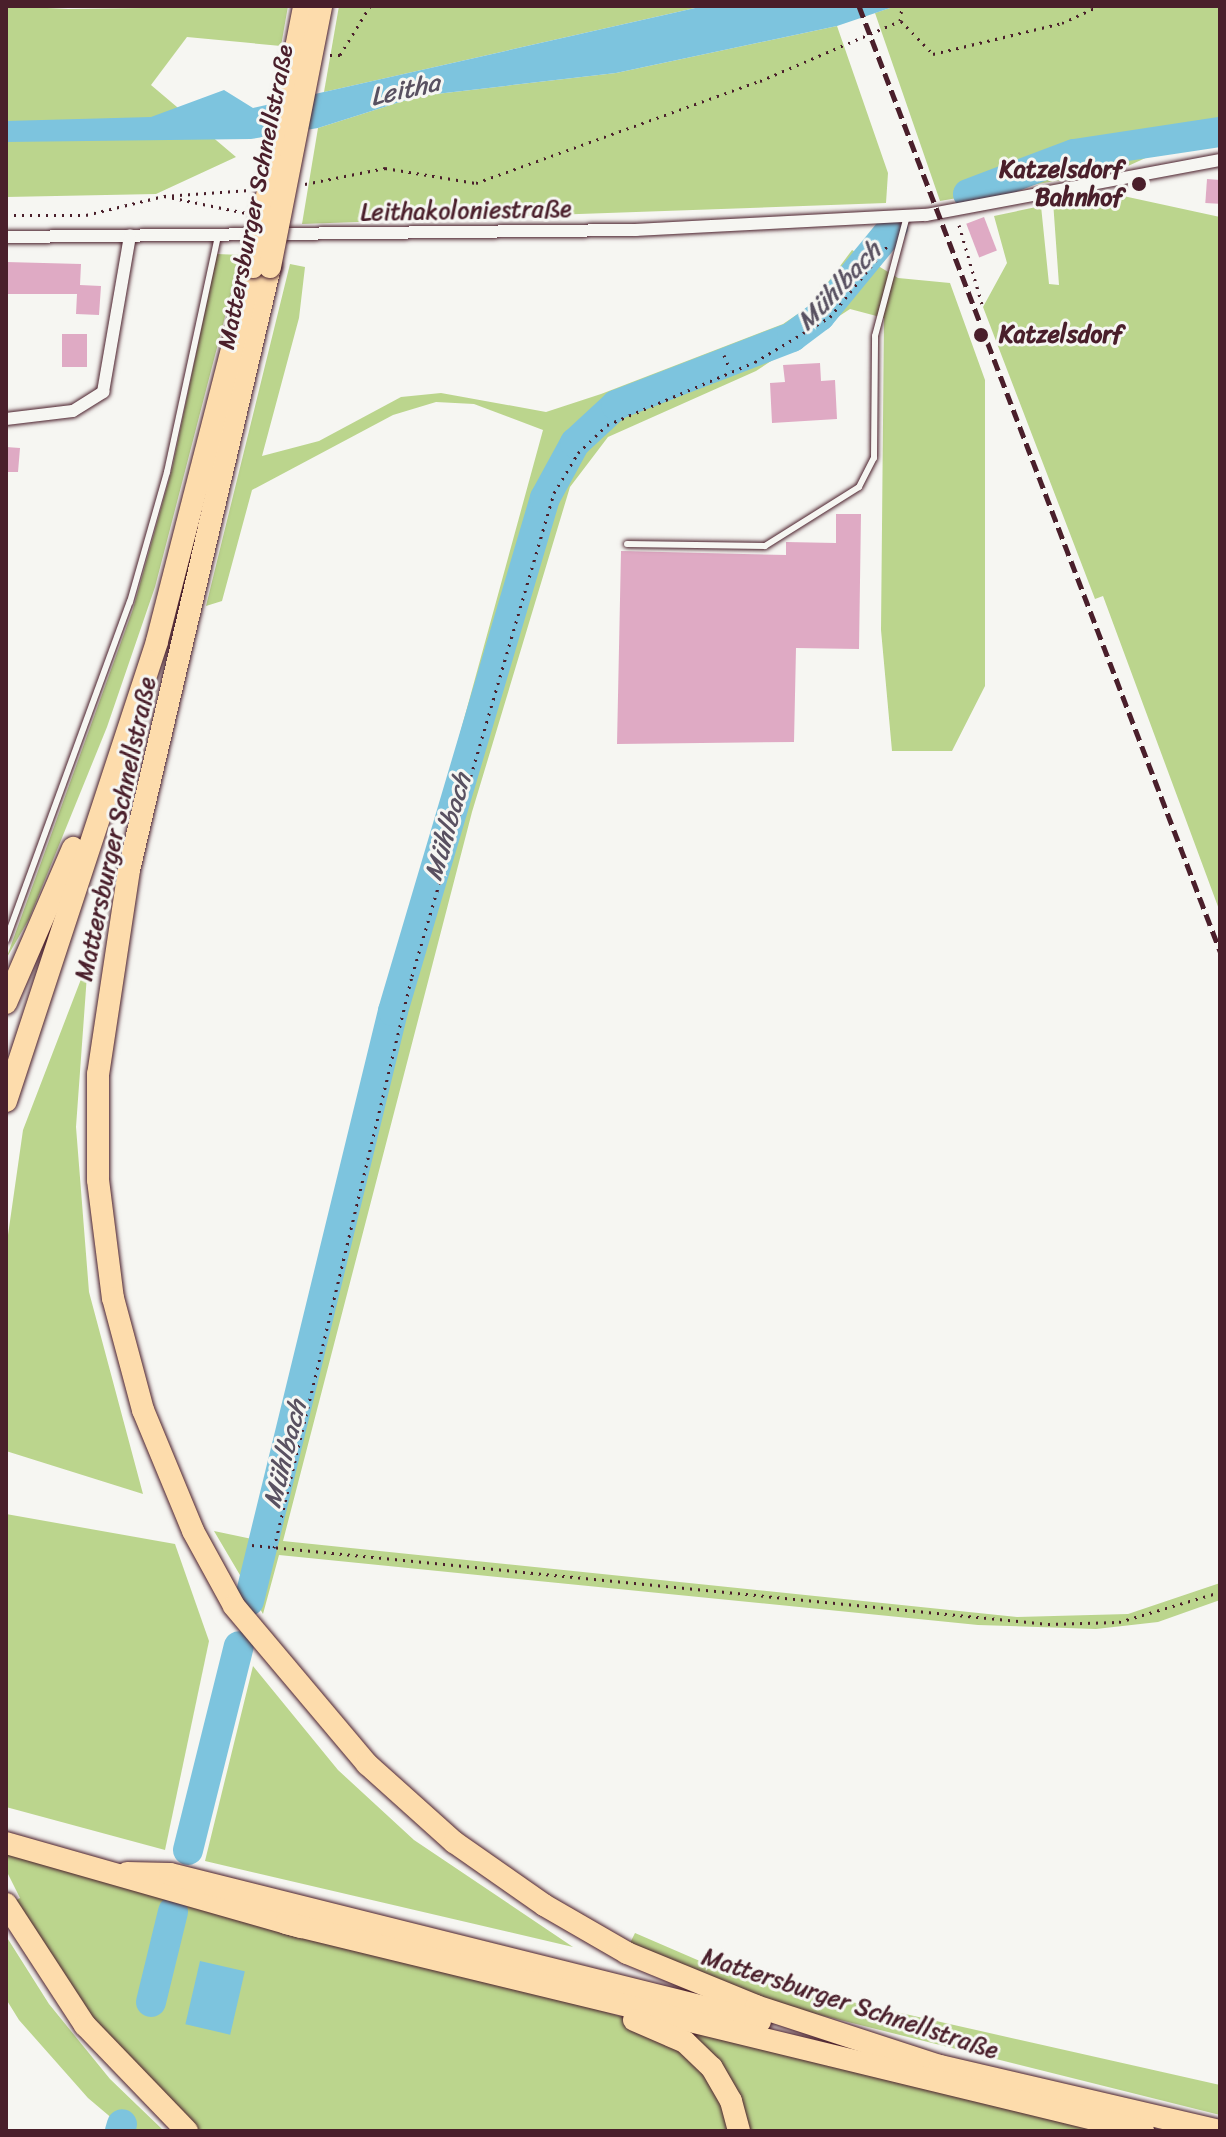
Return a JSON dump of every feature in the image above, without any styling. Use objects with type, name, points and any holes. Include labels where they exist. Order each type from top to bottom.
[{"type":"highway","name":"Mattersburger Schnellstraße","points":[[304,6],[261,267],[219,482],[120,910],[97,1129],[103,1236],[125,1354],[164,1468],[234,1606],[367,1764],[454,1842],[544,1905],[716,1993],[940,2066],[1220,2131]]},
{"type":"highway","name":"Mattersburger Schnellstraße","points":[[6,1101],[123,747],[203,477],[261,267],[321,6]]},
{"type":"highway","points":[[72,907],[121,795],[219,482]]},
{"type":"highway","points":[[6,1003],[98,789],[123,747]]},
{"type":"highway","points":[[6,1843],[127,1873],[286,1923],[669,2032],[712,2068],[731,2101],[739,2131]]},
{"type":"highway","points":[[127,1873],[170,1874],[940,2066]]},
{"type":"highway","points":[[6,1905],[85,2025],[187,2131]]},
{"type":"highway","points":[[286,1923],[1143,2131]]},
{"type":"street","name":"Leithakoloniestraße","points":[[6,237],[636,230],[926,215],[1220,160]]},
{"type":"street","points":[[6,419],[73,411],[103,392],[130,235]]},
{"type":"lane","points":[[627,544],[765,546],[859,487],[874,458],[875,336],[907,216]]},
{"type":"lane","points":[[6,940],[130,602],[167,472],[218,237]]},
{"type":"path","points":[[421,6],[445,6]]},
{"type":"path","points":[[900,21],[902,6]]},
{"type":"path","points":[[900,21],[933,54],[1062,23],[1099,6]]},
{"type":"path","points":[[289,186],[385,168],[476,183],[719,97],[900,21]]},
{"type":"path","points":[[6,215],[86,215],[164,196],[261,189]]},
{"type":"path","points":[[164,196],[250,214]]},
{"type":"path","points":[[954,210],[982,304]]},
{"type":"path","points":[[272,1547],[412,976],[554,493],[578,453],[607,425],[789,345],[830,317],[903,230]]},
{"type":"path","points":[[958,244],[965,242]]},
{"type":"path","points":[[724,355],[730,370]]},
{"type":"path","points":[[254,1545],[1048,1624],[1119,1622],[1220,1592]]},
{"type":"green space","points":[[6,6],[68,9],[288,6],[281,46],[187,37],[151,85],[236,157],[156,194],[6,197]]},
{"type":"green space","points":[[339,6],[704,6],[324,92]]},
{"type":"green space","points":[[896,6],[1220,6],[1220,145],[1163,150],[1128,166],[1107,161],[1067,179],[940,201],[875,13]]},
{"type":"green space","points":[[837,26],[888,173],[886,203],[302,224],[318,128],[419,96],[616,73]]},
{"type":"green space","points":[[1114,194],[1220,217],[1220,912],[1103,596],[1095,599],[983,307],[1007,263],[994,216],[1041,206],[1049,284],[1059,285],[1053,201]]},
{"type":"green space","points":[[852,250],[898,278],[950,283],[985,380],[985,686],[952,751],[892,751],[881,630],[884,318],[850,309],[756,371],[608,437],[570,487],[472,812],[283,1541],[1017,1617],[1128,1614],[1220,1583],[1220,1600],[1158,1622],[1096,1629],[978,1625],[279,1555],[263,1614],[214,1531],[252,1539],[414,902],[543,430],[474,404],[436,402],[393,415],[252,490],[222,601],[206,606],[290,264],[305,267],[299,318],[262,456],[319,441],[401,397],[441,393],[546,412],[601,394],[783,324],[811,305]]},
{"type":"green space","points":[[217,254],[241,255],[155,587],[107,727],[29,919],[6,959],[133,609],[172,469]]},
{"type":"green space","points":[[88,961],[76,1127],[89,1292],[143,1494],[6,1451],[6,1249],[23,1130]]},
{"type":"green space","points":[[6,1514],[175,1544],[209,1641],[165,1850],[6,1807]]},
{"type":"green space","points":[[253,1666],[338,1770],[414,1840],[573,1947],[205,1861]]},
{"type":"green space","points":[[6,1843],[652,2025],[707,2024],[1143,2131],[187,2131],[158,2104],[7,1905],[20,1898],[6,1870]]},
{"type":"green space","points":[[635,1933],[716,1968],[790,1988],[1220,2085],[1220,2115],[784,2006],[630,1943]]},
{"type":"green space","points":[[6,1936],[49,2004],[110,2079],[164,2131],[127,2131],[88,2098],[19,2020],[6,1999]]},
{"type":"water","name":"Leitha","points":[[704,6],[896,6],[837,26],[616,73],[419,96],[318,128],[251,139],[6,142],[6,121],[151,117],[224,90],[253,108]]},
{"type":"water","points":[[200,1961],[245,1971],[230,2035],[185,2024]]},
{"type":"building","points":[[1207,179],[1220,180],[1218,204],[1205,203]]},
{"type":"building","points":[[984,217],[997,251],[979,257],[966,224]]},
{"type":"building","points":[[6,262],[81,264],[80,285],[101,286],[99,315],[76,314],[77,294],[6,294]]},
{"type":"building","points":[[62,334],[87,334],[87,367],[62,367]]},
{"type":"building","points":[[820,363],[821,381],[835,380],[837,419],[772,423],[770,383],[785,382],[783,365]]},
{"type":"building","points":[[6,447],[20,448],[18,472],[6,472]]},
{"type":"building","points":[[836,514],[861,514],[859,649],[796,648],[794,742],[617,744],[621,551],[786,555],[786,542],[836,543]]},
{"type":"waterway","name":"Mühlbach","points":[[968,194],[1074,154],[1220,132]]},
{"type":"waterway","name":"Mühlbach","points":[[249,1601],[393,1011],[545,498],[575,443],[616,405],[792,337],[820,316],[893,227]]},
{"type":"waterway","name":"Mühlbach","points":[[188,1850],[239,1646]]},
{"type":"waterway","name":"Mühlbach","points":[[151,2002],[173,1912]]},
{"type":"waterway","name":"Mühlbach","points":[[120,2131],[122,2124]]},
{"type":"railway","points":[[859,6],[1220,951]]},
{"type":"place","name":"Katzelsdorf Bahnhof","points":[[1139,184]]},
{"type":"place","name":"Katzelsdorf","points":[[981,335]]}]
